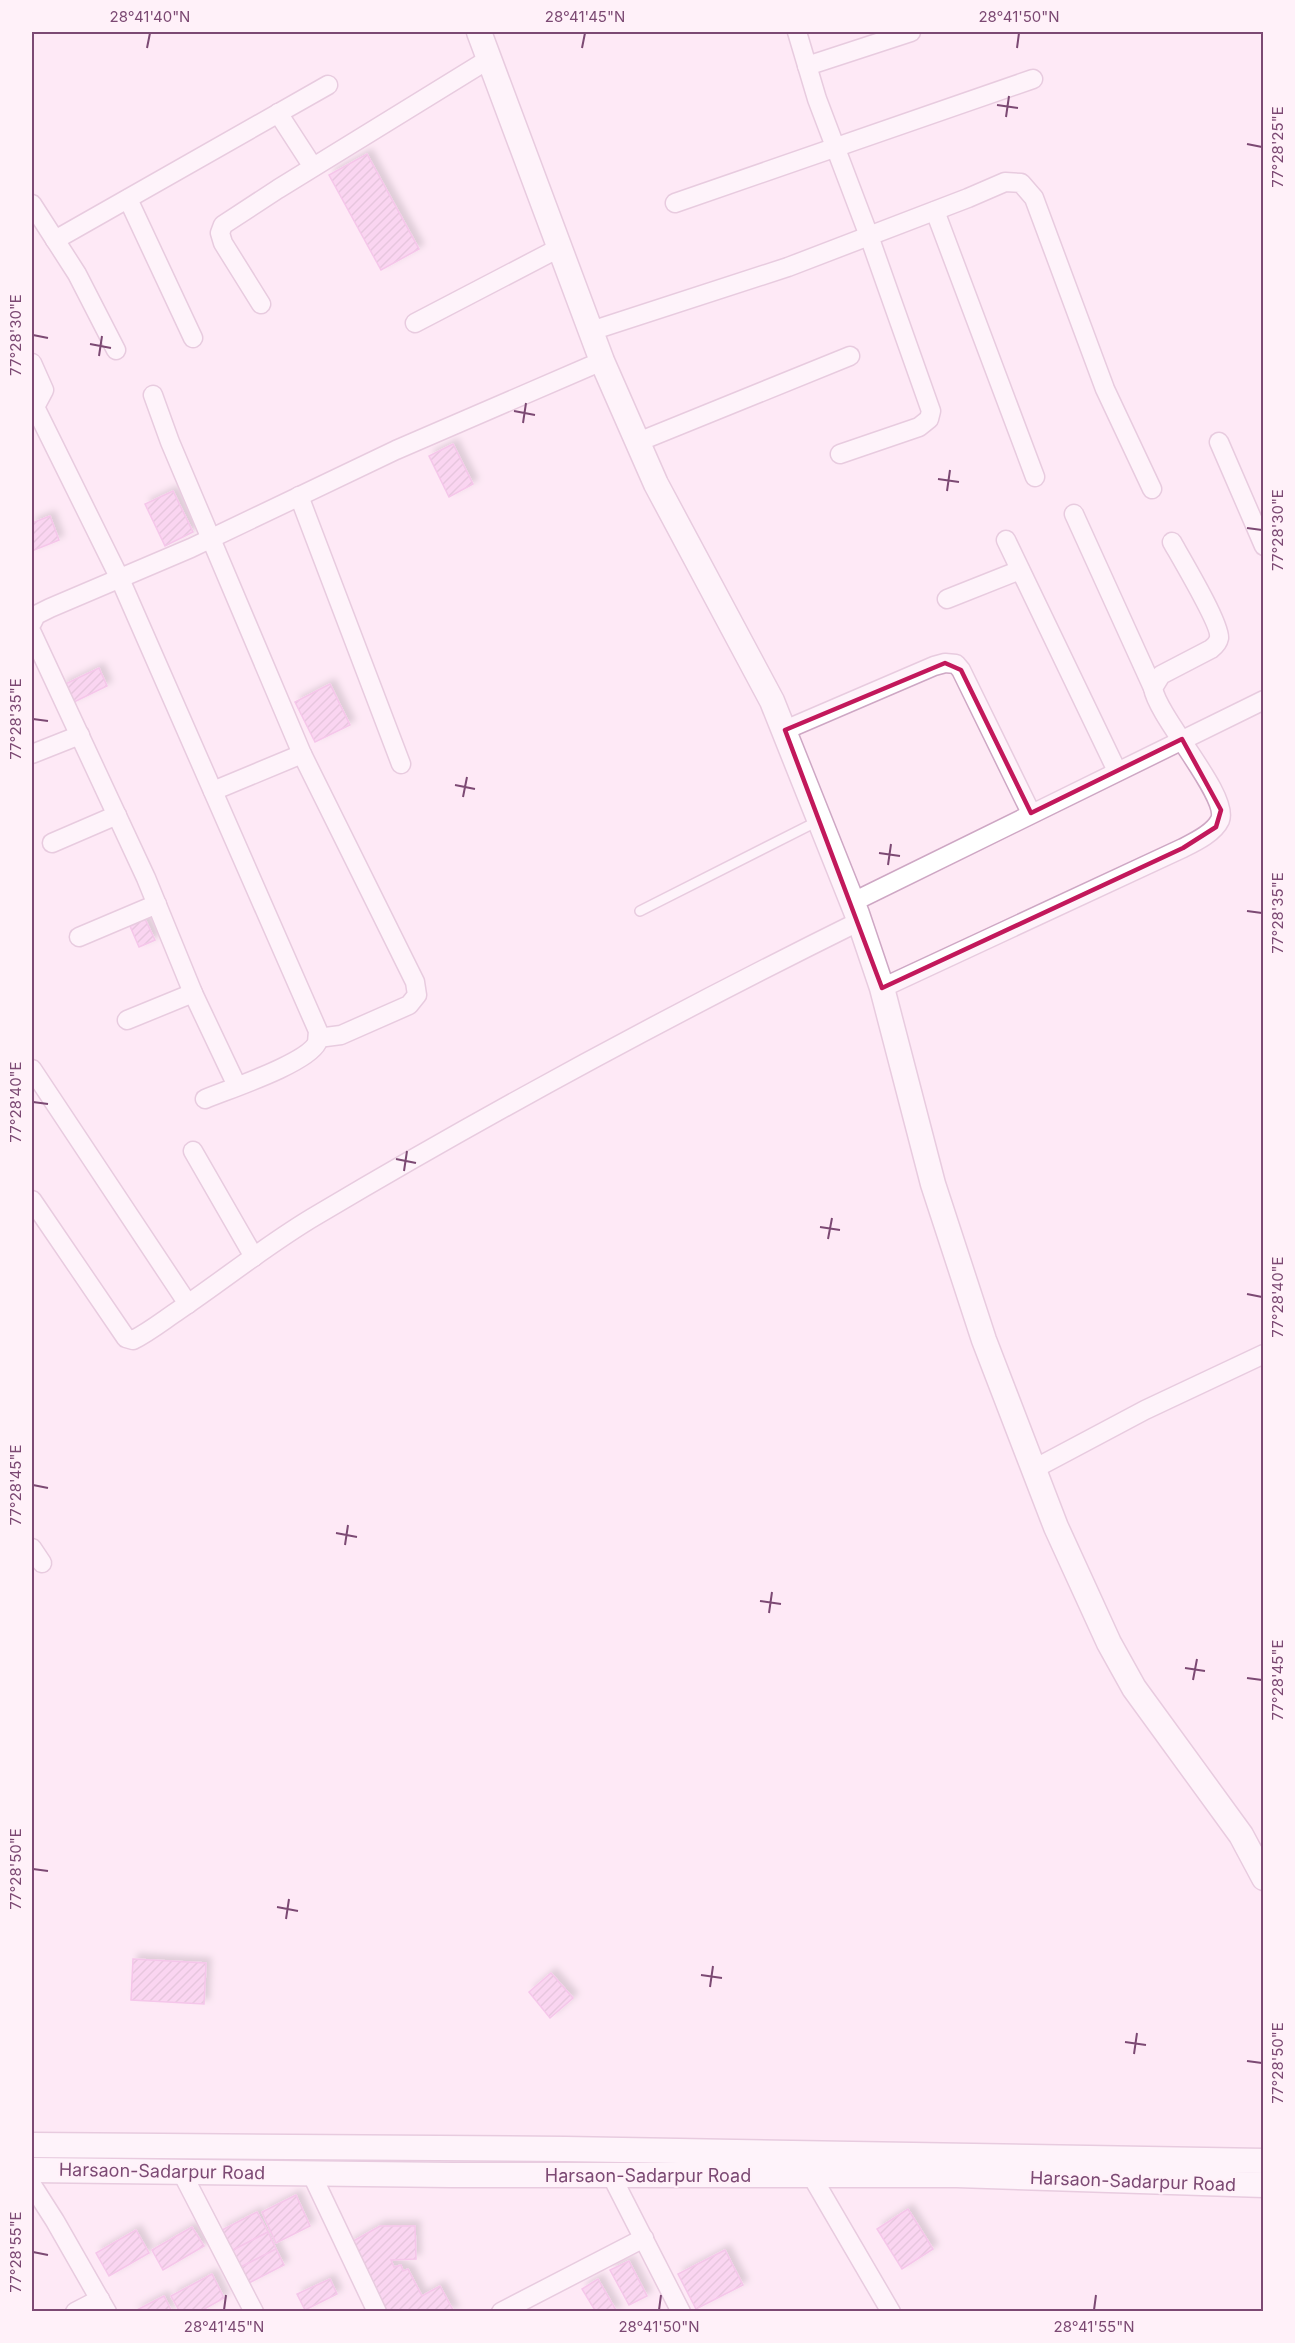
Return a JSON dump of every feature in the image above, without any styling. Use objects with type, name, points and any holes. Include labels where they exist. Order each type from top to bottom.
[{"type":"street","points":[[479,32],[602,361],[656,484],[714,596],[754,664],[785,730],[856,911],[882,988],[933,1184],[984,1340],[1056,1527],[1100,1626],[1134,1688],[1241,1835],[1263,1878]]},
{"type":"street","points":[[797,32],[834,147],[931,411],[929,419],[919,428],[840,454]]},
{"type":"street","points":[[807,66],[910,32]]},
{"type":"street","points":[[261,304],[223,243],[220,233],[223,225],[489,59]]},
{"type":"street","points":[[675,203],[1033,79]]},
{"type":"street","points":[[55,240],[328,85]]},
{"type":"street","points":[[278,113],[313,167]]},
{"type":"street","points":[[591,332],[788,267],[1005,182],[1021,183],[1034,198],[1105,389],[1152,489]]},
{"type":"street","points":[[128,199],[193,338]]},
{"type":"street","points":[[32,204],[77,274],[116,350]]},
{"type":"street","points":[[935,211],[1035,477]]},
{"type":"street","points":[[415,323],[559,248]]},
{"type":"street","points":[[638,442],[850,356]]},
{"type":"street","points":[[33,614],[120,579],[396,450],[602,361]]},
{"type":"street","points":[[32,363],[44,390],[35,407],[120,579],[318,1031],[314,1048],[306,1055],[205,1099]]},
{"type":"street","points":[[153,394],[170,442],[303,754],[415,981],[417,995],[409,1005],[341,1035],[318,1038]]},
{"type":"street","points":[[1219,442],[1263,546]]},
{"type":"street","points":[[299,496],[401,764]]},
{"type":"street","points":[[882,988],[1183,848],[1216,827],[1221,819],[1219,803],[1154,696],[1153,688],[1074,514]]},
{"type":"street","points":[[1006,540],[1117,771]]},
{"type":"street","points":[[1153,688],[1161,675],[1211,649],[1220,637],[1213,618],[1172,542]]},
{"type":"street","points":[[947,599],[1020,570]]},
{"type":"street","points":[[32,633],[117,815],[157,904],[193,993],[237,1086]]},
{"type":"street","points":[[785,730],[934,666],[945,663],[956,664],[1031,813]]},
{"type":"street","points":[[32,1200],[126,1338],[133,1340],[315,1216],[541,1087],[806,947],[856,911],[1031,813],[1263,700]]},
{"type":"street","points":[[32,754],[80,735]]},
{"type":"street","points":[[213,791],[303,754]]},
{"type":"street","points":[[52,843],[117,815]]},
{"type":"street","points":[[79,937],[157,904]]},
{"type":"street","points":[[127,1020],[193,993]]},
{"type":"street","points":[[32,1069],[188,1304]]},
{"type":"street","points":[[194,1151],[254,1257]]},
{"type":"street","points":[[1034,1469],[1145,1410],[1263,1354]]},
{"type":"street","name":"Harsaon-Sadarpur Road","points":[[32,2145],[600,2149],[1263,2161]]},
{"type":"street","name":"Harsaon-Sadarpur Road","points":[[32,2170],[611,2175],[957,2175],[1263,2185]]},
{"type":"street","points":[[181,2171],[254,2312]]},
{"type":"street","points":[[310,2173],[377,2312]]},
{"type":"street","points":[[611,2175],[681,2312]]},
{"type":"street","points":[[812,2175],[891,2312]]},
{"type":"street","points":[[32,2185],[103,2305],[75,2312]]},
{"type":"street","points":[[501,2312],[644,2238]]},
{"type":"lane","points":[[640,911],[820,820]]},
{"type":"highlighted area","points":[[945,663],[961,670],[1031,813],[1182,739],[1221,810],[1216,827],[1183,848],[882,988],[785,730]]},
{"type":"building","points":[[367,154],[419,249],[381,270],[329,175]]},
{"type":"building","points":[[453,444],[473,484],[449,497],[429,456]]},
{"type":"building","points":[[173,491],[193,532],[165,546],[145,504]]},
{"type":"building","points":[[50,516],[59,540],[32,551],[32,523]]},
{"type":"building","points":[[99,668],[107,686],[70,704],[61,686]]},
{"type":"building","points":[[330,684],[350,725],[315,742],[295,702]]},
{"type":"building","points":[[145,919],[155,940],[139,947],[130,926]]},
{"type":"building","points":[[133,1959],[206,1963],[204,2004],[131,2000]]},
{"type":"building","points":[[551,1973],[573,1998],[550,2018],[529,1992]]},
{"type":"building","points":[[296,2195],[310,2226],[276,2243],[262,2212]]},
{"type":"building","points":[[908,2209],[933,2249],[902,2269],[877,2229]]},
{"type":"building","points":[[257,2212],[268,2232],[231,2251],[220,2231]]},
{"type":"building","points":[[380,2226],[415,2226],[416,2259],[391,2260],[394,2267],[401,2265],[403,2271],[408,2269],[422,2296],[440,2286],[454,2312],[387,2312],[348,2244]]},
{"type":"building","points":[[192,2227],[204,2246],[163,2270],[152,2250]]},
{"type":"building","points":[[136,2230],[149,2253],[109,2276],[96,2253]]},
{"type":"building","points":[[268,2232],[276,2249],[239,2268],[231,2251]]},
{"type":"building","points":[[276,2249],[284,2265],[247,2284],[239,2268]]},
{"type":"building","points":[[725,2250],[743,2285],[696,2309],[678,2274]]},
{"type":"building","points":[[629,2261],[647,2296],[629,2305],[610,2270]]},
{"type":"building","points":[[212,2274],[224,2298],[199,2312],[180,2312],[171,2296]]},
{"type":"building","points":[[330,2279],[337,2294],[305,2310],[297,2294]]},
{"type":"building","points":[[598,2279],[617,2312],[596,2312],[582,2289]]},
{"type":"building","points":[[164,2296],[172,2312],[133,2312]]}]
